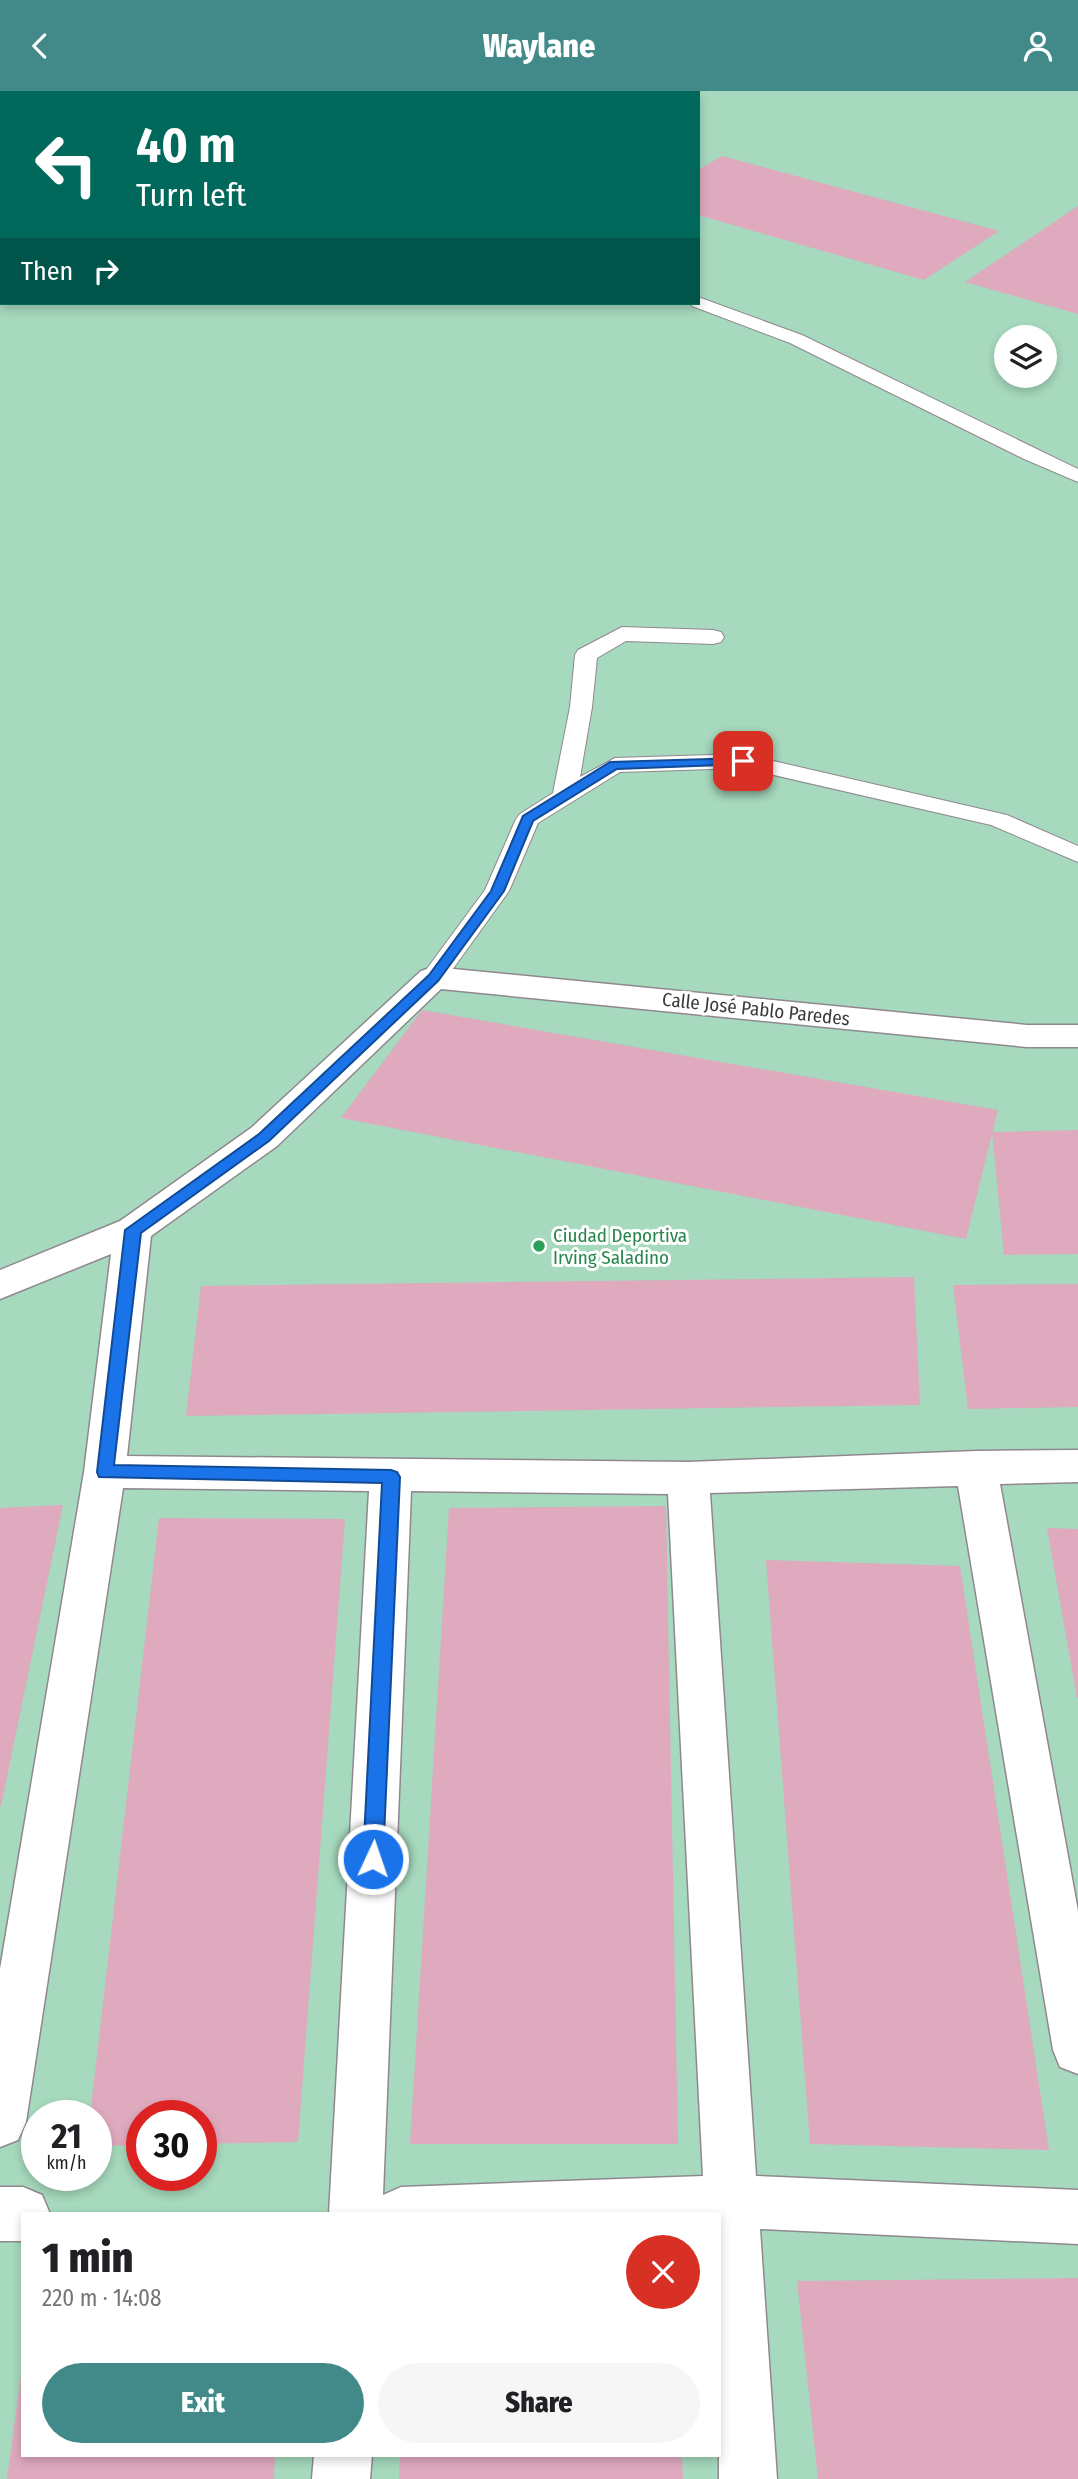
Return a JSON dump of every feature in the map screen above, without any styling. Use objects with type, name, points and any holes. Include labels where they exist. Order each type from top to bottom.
[{"type":"street","name":"Calle José Pablo Paredes","points":[[433,978],[1027,1036],[1078,1036]]},
{"type":"street","points":[[0,1285],[133,1230],[264,1137],[433,978]]},
{"type":"street","points":[[0,2122],[105,1472],[133,1230]]},
{"type":"street","points":[[105,1472],[688,1478],[976,1467],[1078,1466]]},
{"type":"street","points":[[976,1467],[1078,2050]]},
{"type":"street","points":[[356,2212],[391,1477]]},
{"type":"street","points":[[688,1478],[748,2479]]},
{"type":"street","points":[[452,2212],[730,2201],[1078,2217]]},
{"type":"street","points":[[0,2214],[21,2214]]},
{"type":"street","points":[[341,2479],[343,2457]]},
{"type":"lane","points":[[700,303],[747,317],[845,360],[1078,476]]},
{"type":"lane","points":[[564,797],[581,707],[586,655],[622,634],[713,637]]},
{"type":"lane","points":[[433,978],[498,891],[528,819],[615,765],[743,761],[999,820],[1078,855]]},
{"type":"green space","name":"Ciudad Deportiva Irving Saladino","points":[[700,91],[1078,91],[1078,2479],[0,2479],[0,305],[700,305]]},
{"type":"building","points":[[722,156],[999,231],[924,280],[700,216],[700,169]]},
{"type":"building","points":[[1078,206],[1078,314],[965,282]]},
{"type":"building","points":[[422,1010],[998,1110],[966,1239],[341,1118]]},
{"type":"building","points":[[1078,1130],[1078,1254],[1004,1255],[992,1132]]},
{"type":"building","points":[[914,1277],[920,1405],[186,1416],[201,1286]]},
{"type":"building","points":[[1078,1284],[1078,1407],[968,1409],[953,1285]]},
{"type":"building","points":[[63,1505],[1,1806],[0,1806],[0,1508]]},
{"type":"building","points":[[666,1506],[678,2144],[410,2144],[449,1508]]},
{"type":"building","points":[[159,1518],[345,1519],[298,2142],[217,2144],[217,2100],[126,2100],[126,2145],[112,2146],[112,2100],[92,2100]]},
{"type":"building","points":[[1047,1528],[1078,1529],[1078,1698],[1077,1698]]},
{"type":"building","points":[[766,1560],[960,1566],[1049,2150],[810,2144]]},
{"type":"building","points":[[1078,2278],[1078,2479],[818,2479],[797,2281]]},
{"type":"building","points":[[21,2375],[21,2457],[275,2457],[274,2479],[7,2479]]},
{"type":"building","points":[[400,2457],[682,2457],[683,2479],[399,2479]]},
{"type":"place","name":"Ciudad Deportiva Irving Saladino","points":[[539,1246]]},
{"type":"route","points":[[373,1859],[391,1477],[105,1472],[133,1230],[264,1137],[433,978],[498,891],[528,819],[615,765],[743,761]]}]
